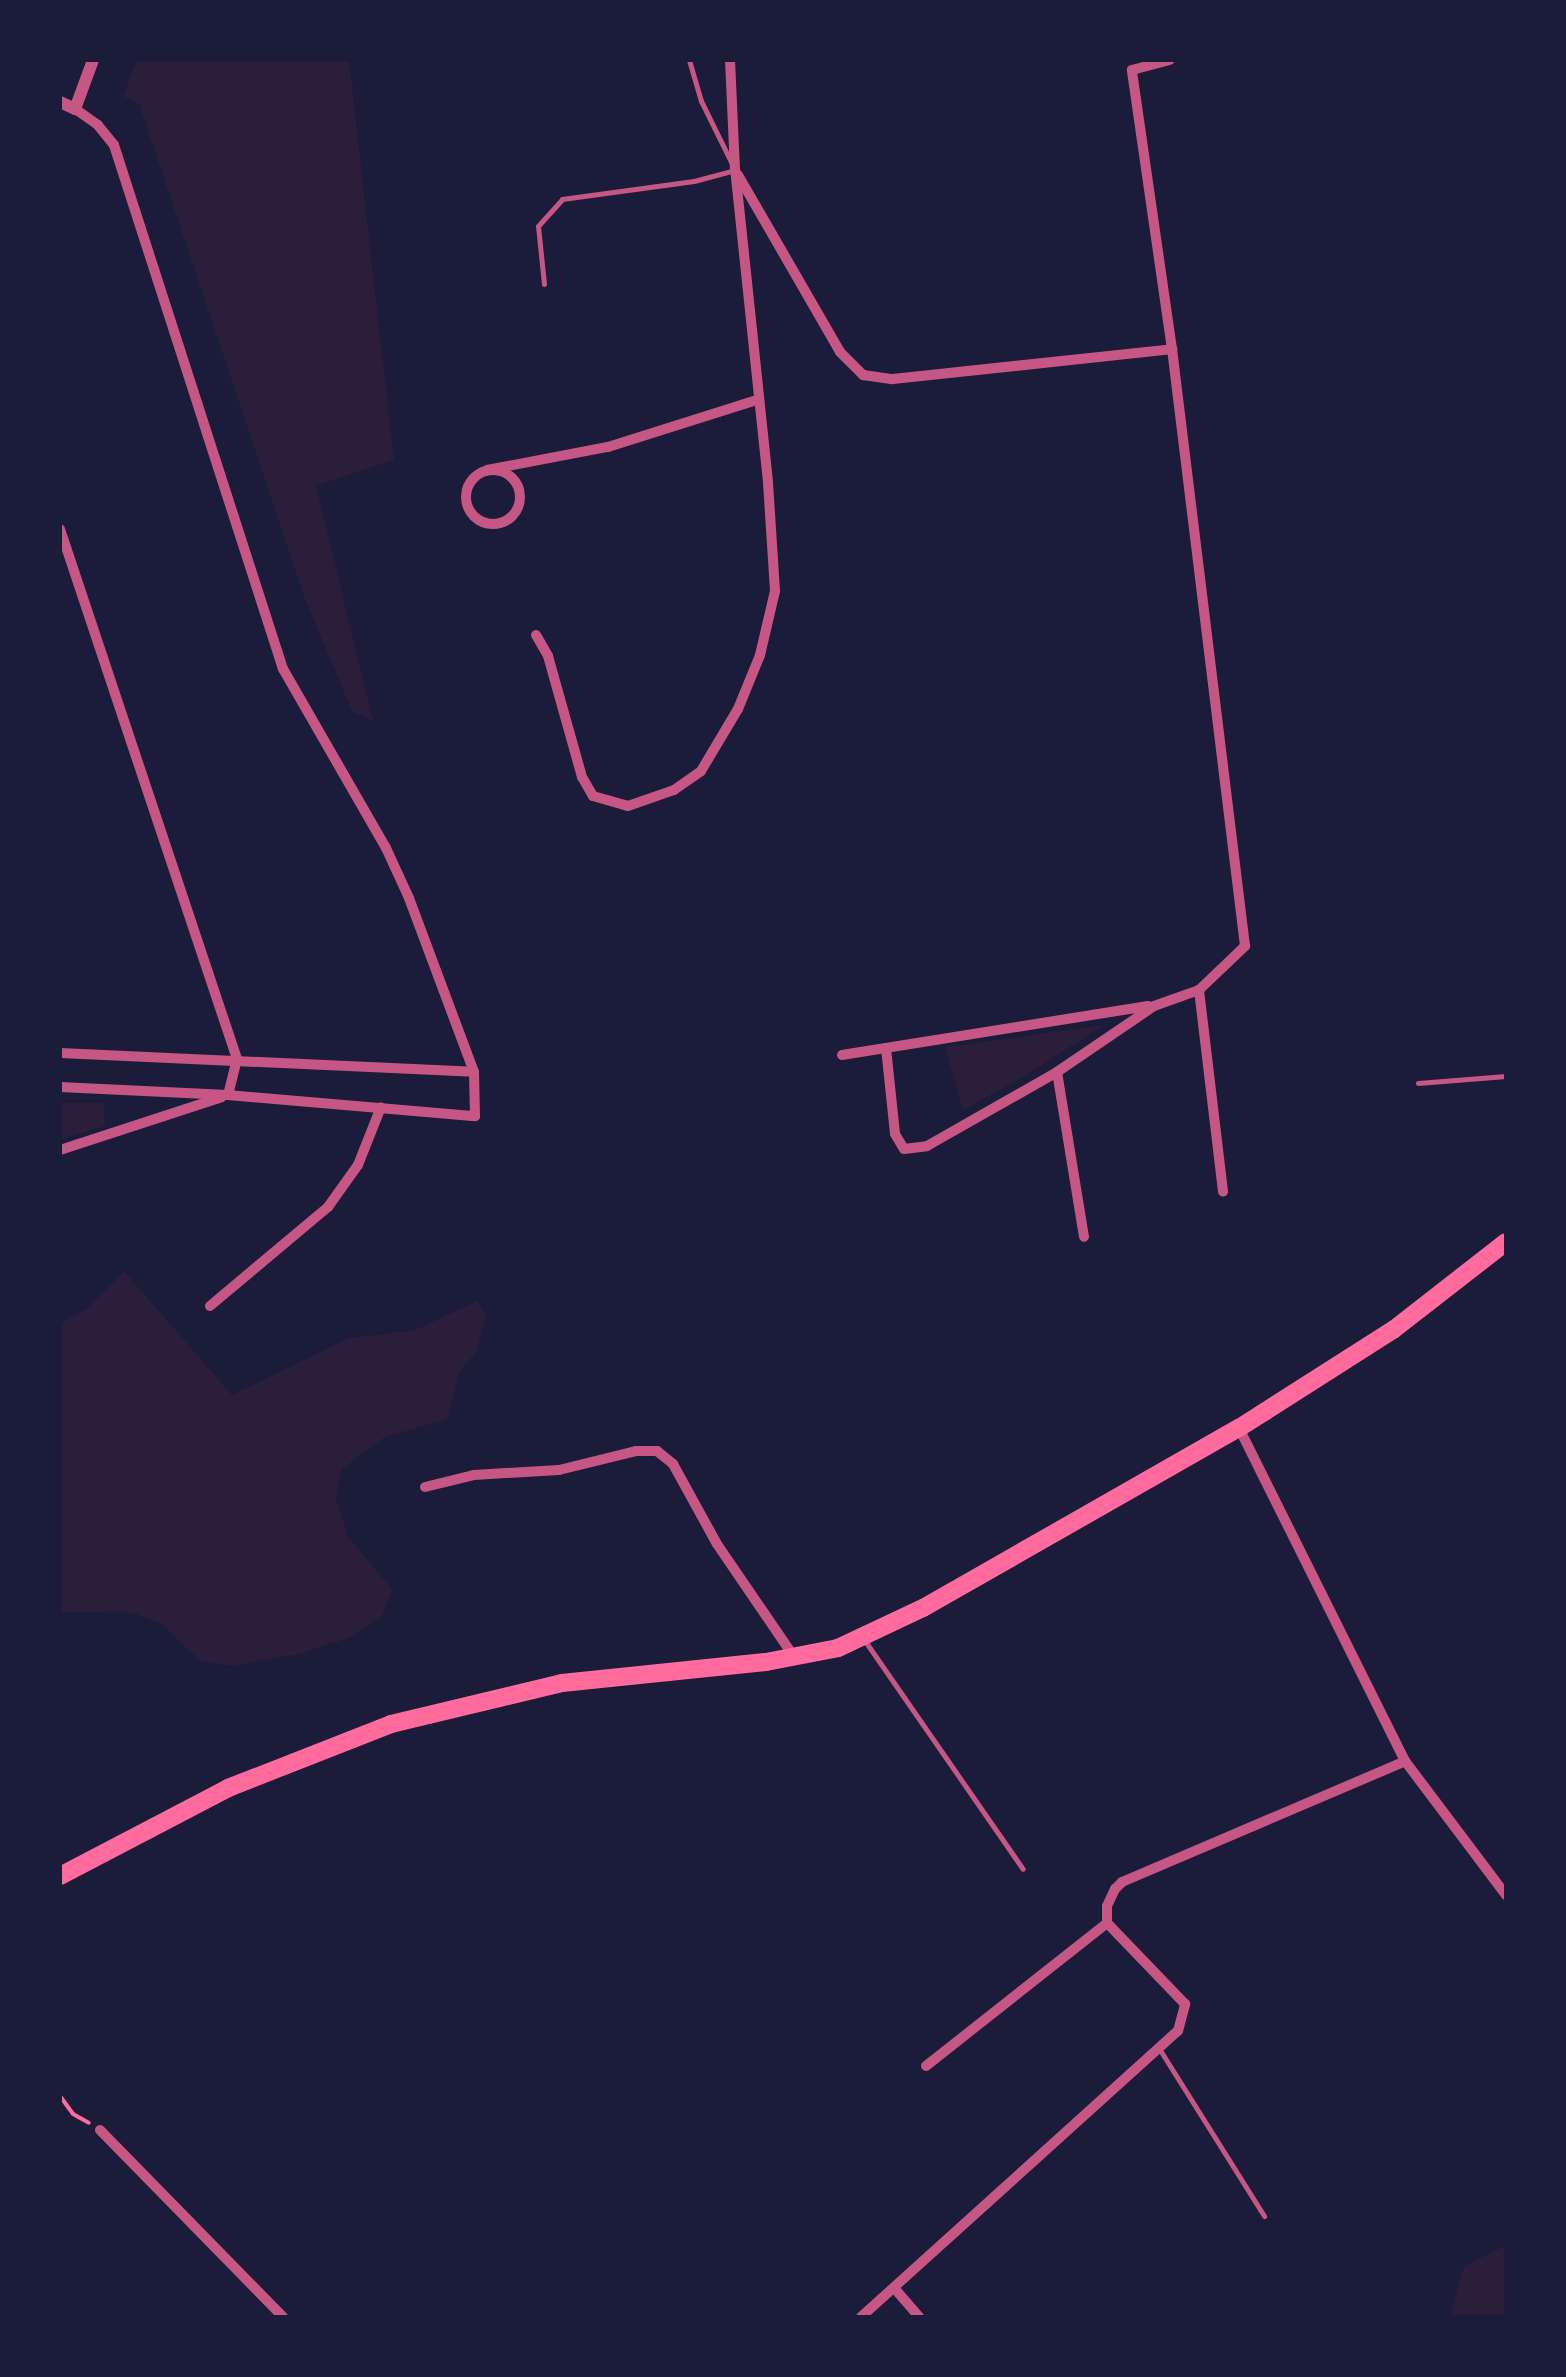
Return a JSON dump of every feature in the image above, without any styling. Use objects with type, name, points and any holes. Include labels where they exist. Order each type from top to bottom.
[{"type":"main road","points":[[60,1876],[228,1788],[390,1724],[562,1683],[794,1658],[862,1637],[922,1608],[1239,1428],[1393,1330],[1506,1242]]},
{"type":"street","points":[[75,109],[92,60]]},
{"type":"street","points":[[536,635],[548,656],[582,777],[594,796],[628,806],[674,790],[701,771],[738,709],[771,618],[775,590],[771,516],[735,170],[730,60]]},
{"type":"street","points":[[842,1054],[1154,1006],[1199,990],[1244,946],[1172,348],[1132,70],[1170,60]]},
{"type":"street","points":[[60,102],[98,124],[114,145],[283,669],[386,848],[474,1072],[475,1116],[381,1106],[60,1086]]},
{"type":"street","points":[[735,170],[840,352],[864,375],[893,379],[1172,348]]},
{"type":"street","points":[[487,470],[512,477],[520,493],[517,510],[503,522],[485,523],[467,504],[468,486],[487,470],[608,446],[757,400]]},
{"type":"street","points":[[60,529],[237,1059],[228,1095]]},
{"type":"street","points":[[1199,990],[1222,1192]]},
{"type":"street","points":[[886,1048],[895,1134],[904,1149],[927,1146],[1057,1072],[1154,1006]]},
{"type":"street","points":[[60,1052],[474,1072]]},
{"type":"street","points":[[1057,1072],[1084,1237]]},
{"type":"street","points":[[60,1150],[228,1095]]},
{"type":"street","points":[[210,1306],[328,1207],[358,1165],[381,1106]]},
{"type":"street","points":[[1239,1428],[1406,1762],[1506,1895]]},
{"type":"street","points":[[425,1486],[474,1475],[559,1470],[636,1451],[658,1452],[673,1464],[717,1544],[794,1658]]},
{"type":"street","points":[[926,2066],[1107,1923],[1110,1898],[1122,1882],[1406,1762]]},
{"type":"street","points":[[861,2317],[1178,2031],[1185,2004],[1107,1923]]},
{"type":"street","points":[[100,2130],[283,2317]]},
{"type":"street","points":[[895,2289],[918,2317]]},
{"type":"lane","points":[[544,284],[538,226],[562,199],[735,170],[706,113],[689,60]]},
{"type":"lane","points":[[1418,1083],[1506,1076]]},
{"type":"lane","points":[[862,1637],[1023,1869]]},
{"type":"lane","points":[[1160,2050],[1264,2216]]},
{"type":"path","points":[[60,2096],[73,2114],[100,2130]]},
{"type":"shaded area","points":[[137,60],[349,60],[394,460],[316,486],[373,721],[352,711],[305,599],[139,104],[123,96]]},
{"type":"shaded area","points":[[1104,1025],[1025,1076],[963,1110],[945,1047]]},
{"type":"shaded area","points":[[60,1102],[104,1103],[105,1126],[60,1140]]},
{"type":"shaded area","points":[[124,1271],[232,1395],[349,1338],[415,1330],[477,1301],[486,1316],[477,1350],[460,1372],[447,1419],[385,1437],[341,1470],[336,1499],[348,1537],[392,1589],[381,1618],[346,1639],[298,1654],[231,1666],[202,1662],[161,1624],[134,1613],[60,1612],[60,1324],[89,1307]]},
{"type":"shaded area","points":[[1506,2245],[1506,2317],[1449,2317],[1464,2266]]}]
